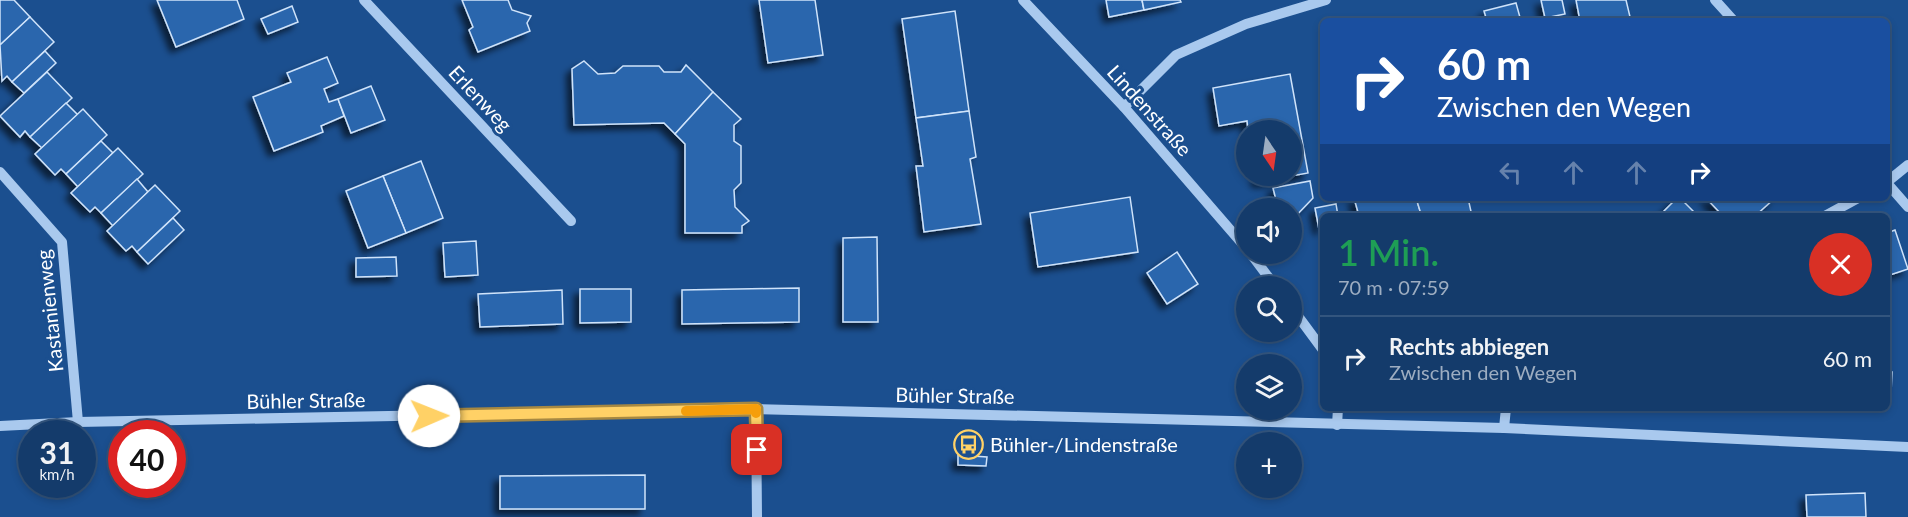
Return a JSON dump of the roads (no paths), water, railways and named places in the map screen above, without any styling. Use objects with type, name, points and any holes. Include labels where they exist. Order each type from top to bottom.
[{"type":"street","name":"Erlenweg","points":[[364,0],[571,221]]},
{"type":"street","name":"Lindenstraße","points":[[1023,0],[1124,106],[1236,236]]},
{"type":"street","points":[[1124,106],[1176,55],[1246,24],[1326,0]]},
{"type":"street","points":[[1715,0],[1731,18]]},
{"type":"street","points":[[1890,180],[1908,165]]},
{"type":"street","name":"Kastanienweg","points":[[3,180],[62,242],[78,420]]},
{"type":"street","points":[[1890,186],[1908,207]]},
{"type":"street","points":[[1830,213],[1852,201]]},
{"type":"street","points":[[1302,322],[1320,346]]},
{"type":"street","points":[[756,409],[757,517]]},
{"type":"street","name":"Bühler Straße","points":[[96,422],[756,409],[1504,428],[1908,447]]},
{"type":"street","points":[[1337,425],[1338,411]]},
{"type":"street","points":[[1504,428],[1506,411]]},
{"type":"street","name":"Bühler Straße","points":[[0,426],[18,425]]},
{"type":"place","name":"Bühler-/Lindenstraße","points":[[969,444]]}]
